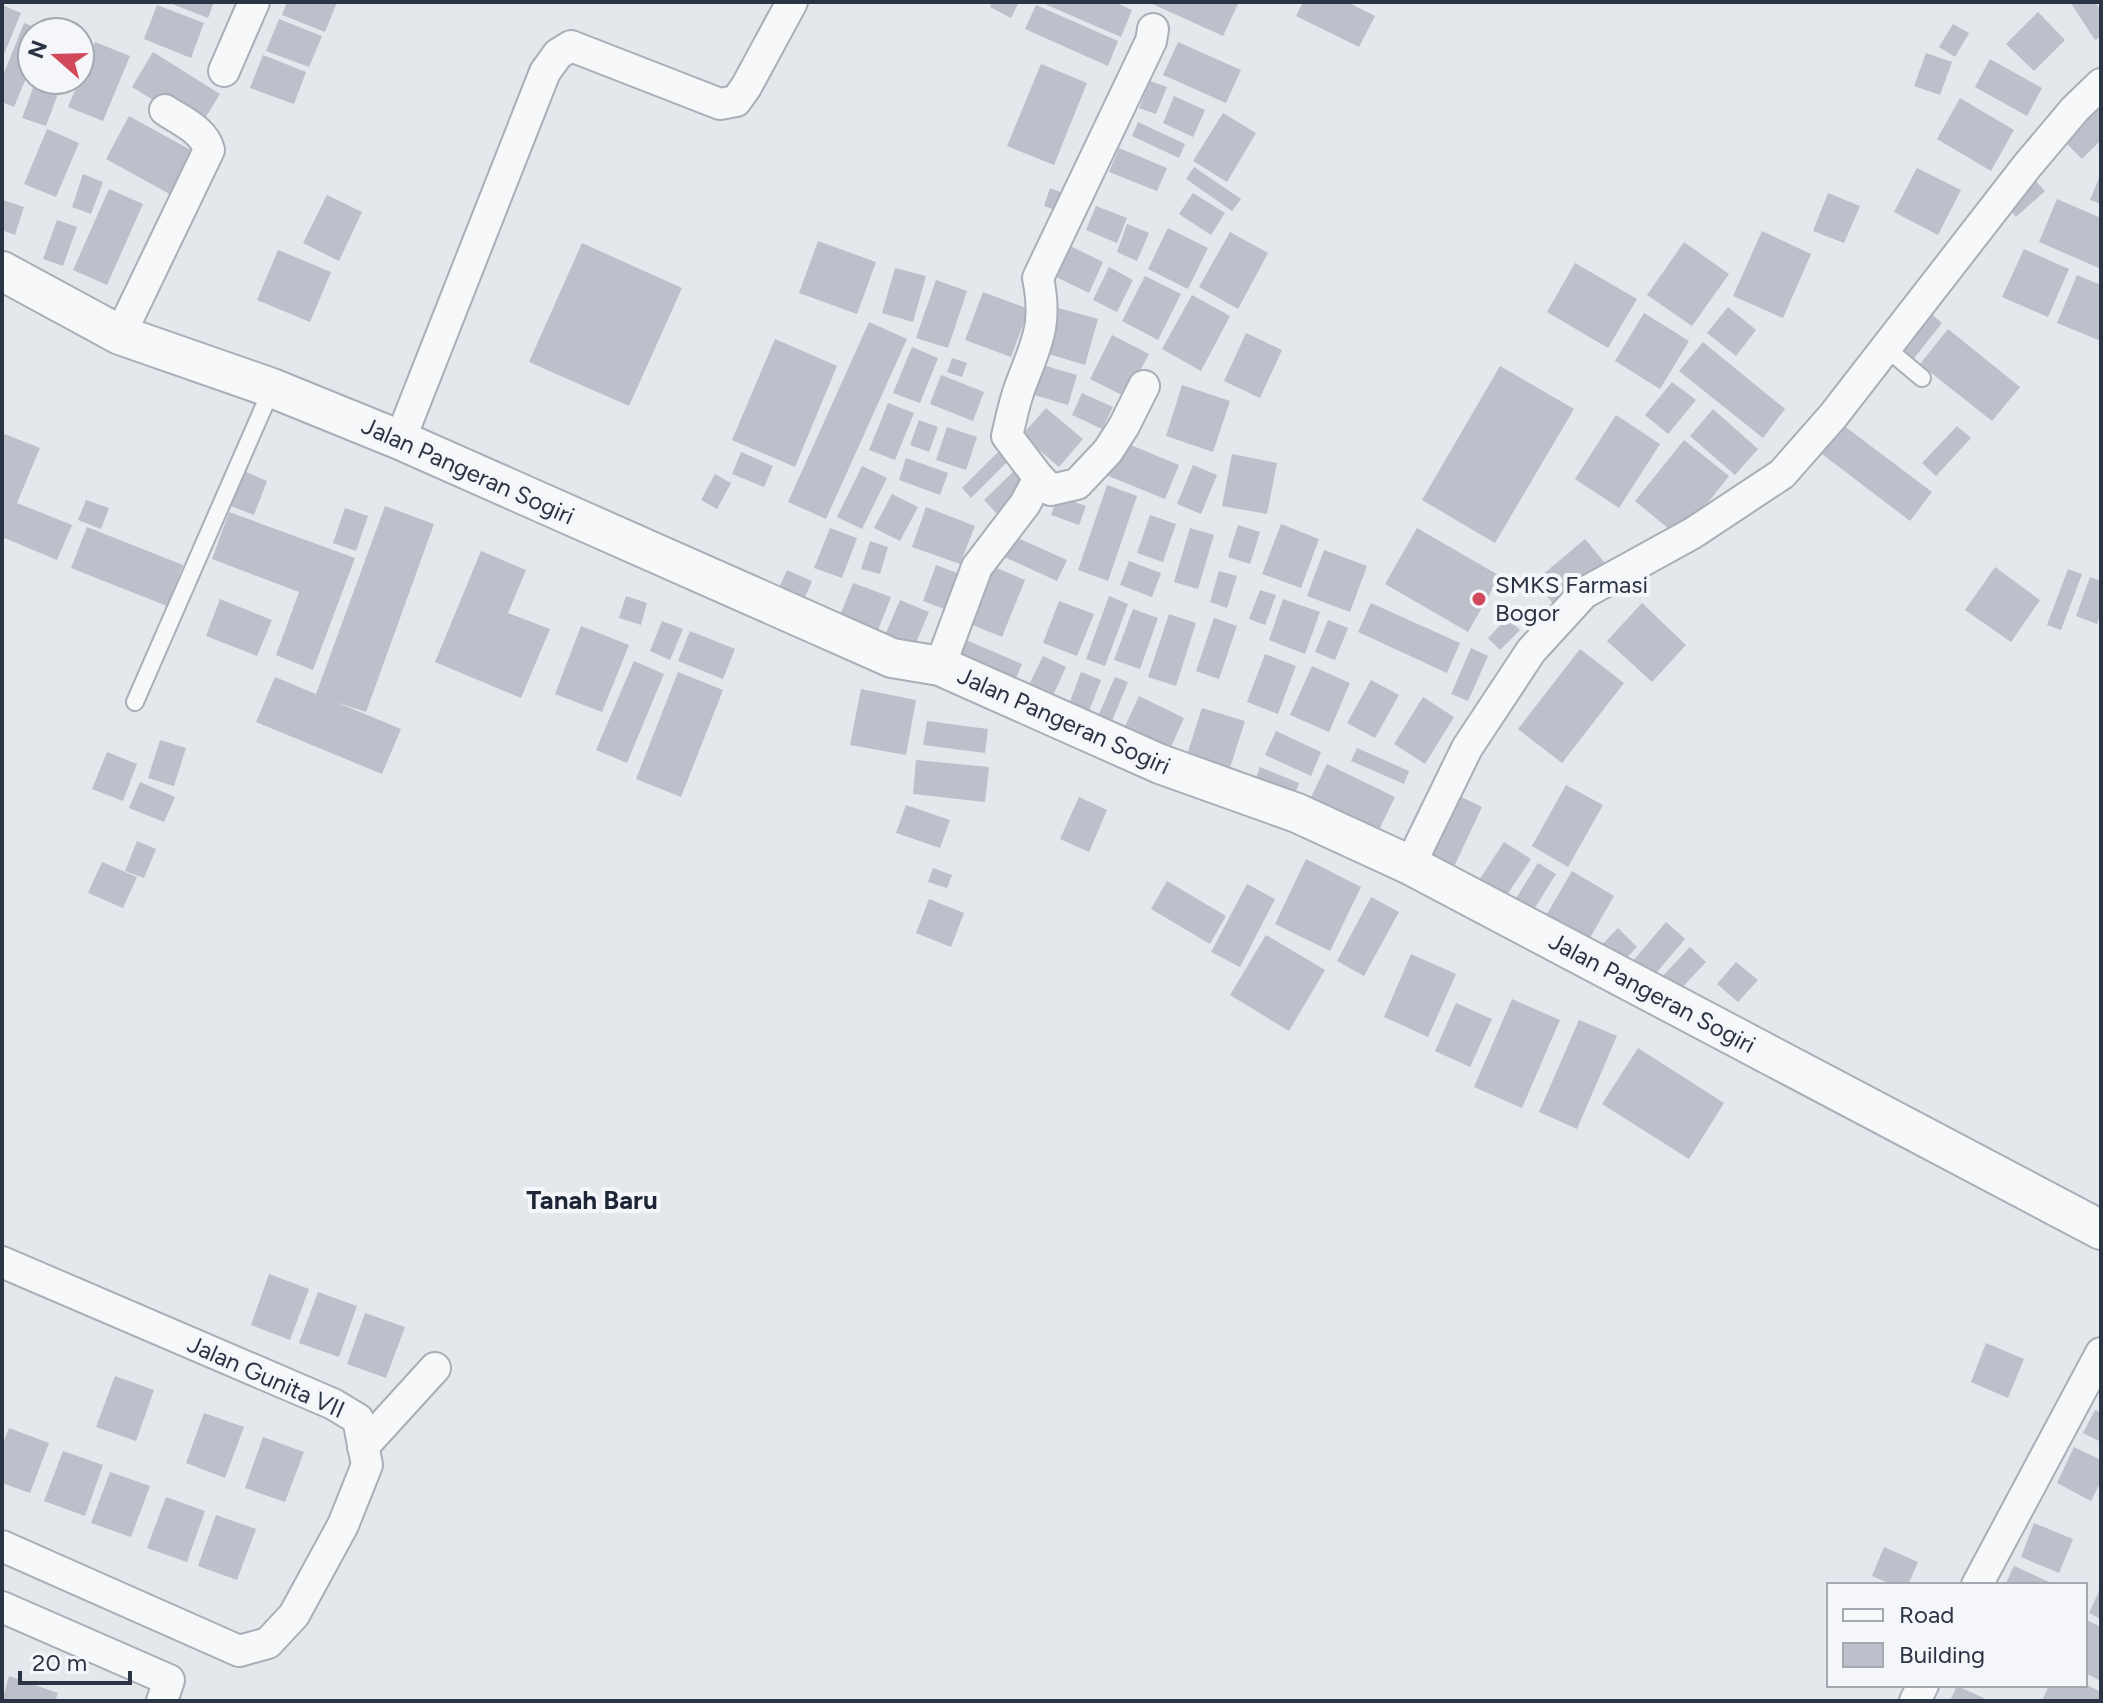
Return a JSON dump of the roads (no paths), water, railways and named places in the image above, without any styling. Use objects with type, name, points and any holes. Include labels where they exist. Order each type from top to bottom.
[{"type":"street","points":[[224,71],[254,2]]},
{"type":"street","points":[[400,440],[545,72],[558,54],[571,46],[720,104],[736,101],[792,2]]},
{"type":"street","points":[[1144,386],[1108,451],[1077,484],[1051,490],[1007,436],[1019,390],[1040,338],[1042,298],[1038,278],[1151,41],[1153,29]]},
{"type":"street","points":[[1410,865],[1467,748],[1531,651],[1584,593],[1693,533],[1782,474],[1833,416],[2027,166],[2075,109],[2101,84]]},
{"type":"street","points":[[120,335],[209,150],[196,130],[165,110]]},
{"type":"street","name":"Jalan Pangeran Sogiri","points":[[2,271],[120,335],[272,388],[400,440],[892,658],[940,666],[1160,764],[1297,813],[1410,865],[2101,1230]]},
{"type":"street","points":[[940,666],[977,567],[1025,504],[1039,478]]},
{"type":"street","name":"Jalan Gunita VII","points":[[2,1262],[333,1404],[358,1419],[367,1465],[343,1525],[294,1615],[268,1643],[239,1651],[2,1546]]},
{"type":"street","points":[[1978,1583],[2101,1353]]},
{"type":"street","points":[[363,1447],[435,1368]]},
{"type":"street","points":[[2,1607],[165,1691]]},
{"type":"lane","points":[[1885,347],[1922,378]]},
{"type":"lane","points":[[135,702],[272,388]]},
{"type":"place","name":"SMKS Farmasi Bogor","points":[[1479,599]]},
{"type":"district","name":"Tanah Baru","points":[[592,1200]]}]
